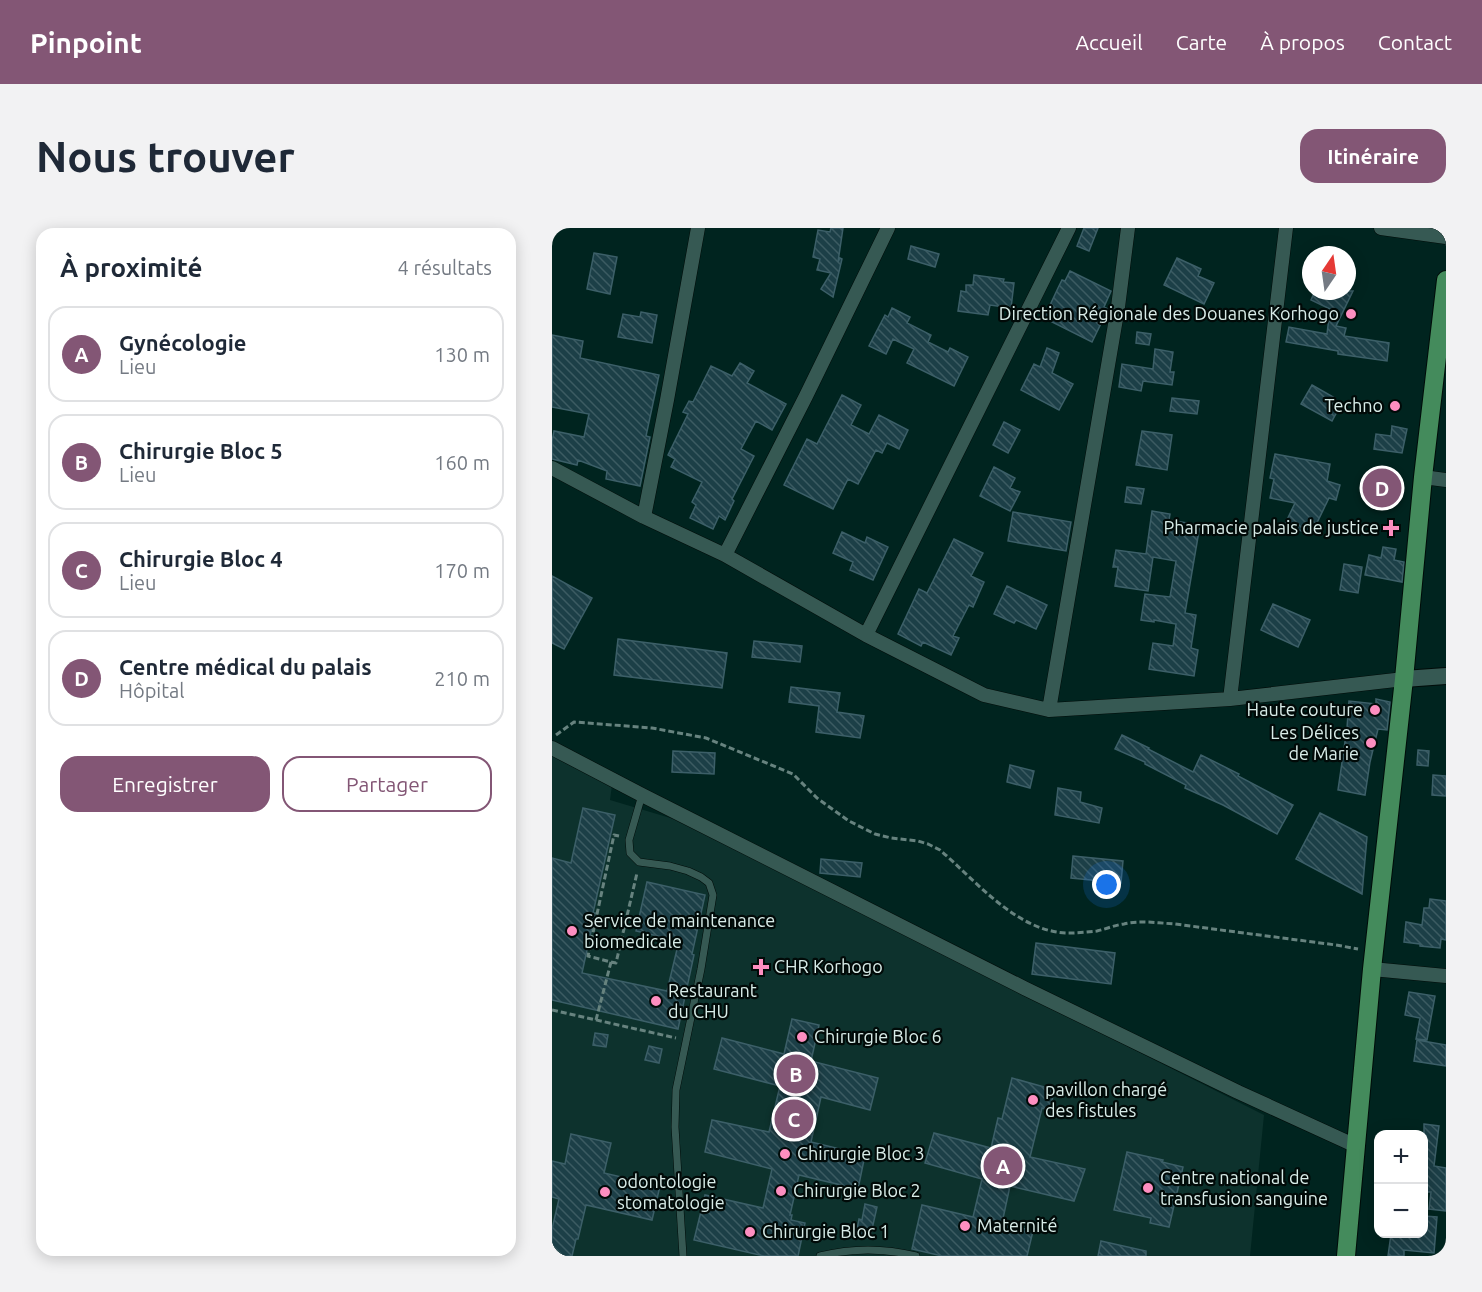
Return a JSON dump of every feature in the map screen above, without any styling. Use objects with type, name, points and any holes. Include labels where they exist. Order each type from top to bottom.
[{"type":"main road","points":[[1346,1256],[1373,961],[1446,280]]},
{"type":"street","points":[[644,516],[698,228]]},
{"type":"street","points":[[725,555],[888,228]]},
{"type":"street","points":[[866,635],[1070,228]]},
{"type":"street","points":[[1049,710],[1118,307],[1128,228]]},
{"type":"street","points":[[1230,699],[1286,228]]},
{"type":"street","points":[[1381,228],[1446,237]]},
{"type":"street","points":[[552,468],[725,555],[866,635],[984,694],[1049,710],[1230,699],[1446,676]]},
{"type":"street","points":[[1424,477],[1446,480]]},
{"type":"street","points":[[552,748],[1046,998],[1238,1092],[1356,1146]]},
{"type":"street","points":[[1373,961],[1446,976]]},
{"type":"lane","points":[[642,795],[629,840],[630,853],[639,862],[670,866],[700,877],[709,883],[713,895],[701,969],[676,1090],[675,1127],[683,1256]]},
{"type":"lane","points":[[820,1256],[860,1249],[916,1256]]},
{"type":"path","points":[[552,738],[574,722],[652,728],[706,738],[793,774],[817,798],[858,826],[875,834],[918,841],[940,850],[1007,910],[1029,923],[1049,930],[1067,933],[1098,931],[1126,923],[1151,922],[1336,945],[1373,961]]},
{"type":"path","points":[[629,840],[614,835],[588,956],[616,963],[639,862]]},
{"type":"path","points":[[596,1020],[611,962]]},
{"type":"path","points":[[552,1010],[687,1040]]},
{"type":"shaded area","name":"CHR Korhogo","points":[[552,756],[612,785],[610,800],[677,820],[1264,1115],[1250,1256],[552,1256]]},
{"type":"building","points":[[831,228],[843,228],[838,262],[840,258],[842,259],[833,297],[821,289],[831,273],[817,270],[820,259],[813,257],[818,230],[830,232]]},
{"type":"building","points":[[1084,228],[1098,228],[1089,251],[1077,246]]},
{"type":"building","points":[[911,246],[939,254],[935,267],[908,259]]},
{"type":"building","points":[[594,253],[617,257],[610,294],[587,289]]},
{"type":"building","points":[[1177,258],[1201,269],[1198,276],[1214,283],[1204,304],[1164,285]]},
{"type":"building","points":[[1070,271],[1111,291],[1104,307],[1108,309],[1092,342],[1044,318],[1062,280],[1065,281]]},
{"type":"building","points":[[974,275],[1004,279],[1003,282],[1014,283],[1011,308],[990,305],[988,315],[958,311],[961,291],[966,292],[966,285],[973,285]]},
{"type":"building","points":[[1311,300],[1349,300],[1336,326],[1346,328],[1344,336],[1389,343],[1387,361],[1338,354],[1338,351],[1286,342],[1289,327],[1327,334],[1330,309]]},
{"type":"building","points":[[892,308],[910,317],[907,323],[931,335],[928,342],[948,352],[950,348],[968,357],[954,386],[907,363],[914,349],[893,339],[886,354],[869,346],[885,315],[888,317]]},
{"type":"building","points":[[641,312],[657,315],[652,343],[618,337],[623,314],[640,317]]},
{"type":"building","points":[[1137,332],[1151,334],[1149,345],[1136,343]]},
{"type":"building","points":[[552,335],[583,341],[580,358],[659,375],[646,436],[650,437],[640,486],[606,479],[607,471],[578,460],[577,465],[552,459],[554,431],[584,437],[589,414],[552,407]]},
{"type":"building","points":[[1047,348],[1059,353],[1052,373],[1073,384],[1059,410],[1021,390],[1034,364],[1040,367]]},
{"type":"building","points":[[1155,349],[1173,352],[1170,372],[1174,372],[1172,385],[1143,381],[1141,391],[1119,387],[1122,364],[1153,369]]},
{"type":"building","points":[[740,363],[754,371],[747,383],[786,404],[772,430],[756,421],[741,449],[754,456],[732,499],[734,501],[725,520],[719,516],[713,529],[690,518],[696,505],[692,502],[702,482],[671,467],[675,459],[668,455],[688,414],[683,412],[689,401],[693,402],[711,366],[732,376]]},
{"type":"building","points":[[1312,385],[1335,398],[1332,404],[1339,408],[1332,421],[1301,404]]},
{"type":"building","points":[[842,395],[861,405],[851,425],[869,434],[879,415],[908,430],[899,449],[887,443],[882,453],[876,450],[858,484],[848,479],[833,509],[784,485],[807,439],[817,444]]},
{"type":"building","points":[[1172,398],[1199,401],[1197,414],[1170,411]]},
{"type":"building","points":[[1004,422],[1020,430],[1008,453],[993,445]]},
{"type":"building","points":[[1392,426],[1407,429],[1402,453],[1374,449],[1376,434],[1391,436]]},
{"type":"building","points":[[1142,431],[1172,435],[1167,470],[1136,465]]},
{"type":"building","points":[[1275,454],[1330,464],[1327,481],[1340,485],[1336,500],[1329,498],[1311,535],[1285,524],[1295,503],[1270,498],[1274,479],[1270,478]]},
{"type":"building","points":[[994,467],[1015,478],[1010,488],[1020,492],[1010,511],[980,496]]},
{"type":"building","points":[[1127,487],[1144,489],[1141,504],[1125,502]]},
{"type":"building","points":[[1152,511],[1170,514],[1169,520],[1200,525],[1185,613],[1196,615],[1191,648],[1198,650],[1194,676],[1149,669],[1153,643],[1173,646],[1176,624],[1141,620],[1145,594],[1170,597],[1176,561],[1153,557],[1148,591],[1115,586],[1118,567],[1113,567],[1116,550],[1146,554]]},
{"type":"building","points":[[1013,512],[1071,522],[1066,551],[1008,541]]},
{"type":"building","points":[[842,532],[865,543],[867,537],[888,547],[873,580],[850,570],[853,562],[833,553]]},
{"type":"building","points":[[954,539],[983,553],[971,576],[984,582],[973,607],[969,605],[953,636],[959,638],[951,655],[923,642],[921,646],[898,634],[919,589],[927,593]]},
{"type":"building","points":[[1383,547],[1396,549],[1394,560],[1404,562],[1402,582],[1365,575],[1369,555],[1381,558]]},
{"type":"building","points":[[1344,564],[1362,567],[1358,593],[1340,590]]},
{"type":"building","points":[[552,576],[592,598],[564,649],[552,643]]},
{"type":"building","points":[[1007,586],[1047,605],[1036,629],[994,614]]},
{"type":"building","points":[[1273,604],[1310,620],[1298,647],[1261,630]]},
{"type":"building","points":[[618,639],[727,653],[722,688],[614,675]]},
{"type":"building","points":[[754,641],[802,646],[800,662],[752,657]]},
{"type":"building","points":[[791,687],[840,693],[837,712],[864,716],[860,738],[816,732],[819,706],[789,702]]},
{"type":"building","points":[[1376,699],[1390,702],[1387,730],[1378,729],[1365,795],[1338,790],[1349,701],[1376,704]]},
{"type":"building","points":[[1122,735],[1193,772],[1201,755],[1293,805],[1277,834],[1185,788],[1186,785],[1145,762],[1115,749]]},
{"type":"building","points":[[1418,750],[1429,751],[1428,766],[1417,765]]},
{"type":"building","points":[[673,751],[715,753],[714,774],[672,772]]},
{"type":"building","points":[[1010,765],[1034,771],[1030,788],[1007,782]]},
{"type":"building","points":[[1433,775],[1446,776],[1446,796],[1432,795]]},
{"type":"building","points":[[1058,788],[1081,792],[1080,802],[1102,808],[1099,823],[1055,815]]},
{"type":"building","points":[[583,808],[615,815],[582,973],[667,991],[679,941],[636,931],[647,882],[705,895],[678,1029],[552,1000],[552,858],[571,863]]},
{"type":"building","points":[[1320,813],[1367,837],[1362,894],[1296,859]]},
{"type":"building","points":[[1073,856],[1123,861],[1121,883],[1071,878]]},
{"type":"building","points":[[821,859],[862,863],[860,877],[820,873]]},
{"type":"building","points":[[1430,899],[1446,901],[1446,940],[1441,939],[1440,948],[1404,942],[1406,922],[1422,925],[1424,908],[1429,908]]},
{"type":"building","points":[[1036,943],[1115,953],[1111,984],[1032,974]]},
{"type":"building","points":[[1409,992],[1435,996],[1427,1040],[1416,1039],[1420,1018],[1405,1015]]},
{"type":"building","points":[[792,1019],[819,1025],[811,1061],[878,1078],[870,1110],[821,1097],[811,1142],[865,1155],[858,1189],[799,1175],[790,1215],[792,1215],[791,1220],[805,1223],[798,1256],[764,1256],[694,1240],[705,1195],[763,1208],[772,1169],[705,1152],[712,1120],[769,1132],[780,1086],[714,1069],[722,1038],[784,1054]]},
{"type":"building","points":[[595,1033],[608,1035],[606,1047],[593,1045]]},
{"type":"building","points":[[1417,1040],[1446,1045],[1446,1066],[1414,1061]]},
{"type":"building","points":[[649,1046],[662,1049],[659,1063],[645,1060]]},
{"type":"building","points":[[1012,1078],[1055,1090],[1049,1110],[1042,1108],[1030,1157],[1085,1169],[1074,1201],[1010,1186],[1002,1223],[1033,1231],[1027,1256],[942,1256],[912,1249],[922,1205],[973,1217],[982,1179],[925,1163],[934,1133],[991,1148],[998,1118],[1002,1119]]},
{"type":"building","points":[[1424,1124],[1439,1126],[1434,1166],[1446,1168],[1446,1211],[1429,1209],[1431,1192],[1428,1192],[1428,1130],[1424,1130]]},
{"type":"building","points":[[571,1134],[611,1143],[604,1173],[660,1186],[652,1220],[586,1205],[572,1256],[552,1256],[552,1229],[559,1199],[552,1197],[552,1161],[565,1164]]},
{"type":"building","name":"Centre national de transfusion sanguine","points":[[1127,1152],[1183,1167],[1169,1227],[1150,1223],[1151,1218],[1114,1210]]},
{"type":"building","points":[[865,1204],[877,1207],[870,1238],[856,1235]]},
{"type":"building","points":[[1428,1216],[1437,1217],[1434,1253],[1404,1250],[1404,1256],[1388,1256],[1390,1238],[1428,1238]]},
{"type":"building","points":[[1101,1241],[1146,1251],[1146,1256],[1098,1256]]},
{"type":"place","name":"Direction Régionale des Douanes Korhogo","points":[[1351,314]]},
{"type":"place","name":"Techno","points":[[1395,406]]},
{"type":"place","name":"Centre médical du palais","points":[[1382,488]]},
{"type":"place","name":"Pharmacie palais de justice","points":[[1391,528]]},
{"type":"place","name":"Haute couture","points":[[1375,710]]},
{"type":"place","name":"Les Délices de Marie","points":[[1371,743]]},
{"type":"place","name":"Service de maintenance biomedicale","points":[[572,931]]},
{"type":"place","name":"CHR Korhogo","points":[[761,967]]},
{"type":"place","name":"Restaurant du CHU","points":[[656,1001]]},
{"type":"place","name":"Chirurgie Bloc 6","points":[[802,1037]]},
{"type":"place","name":"Chirurgie Bloc 5","points":[[796,1074]]},
{"type":"place","name":"pavillon chargé des fistules","points":[[1033,1100]]},
{"type":"place","name":"Chirurgie Bloc 4","points":[[794,1119]]},
{"type":"place","name":"Chirurgie Bloc 3","points":[[785,1154]]},
{"type":"place","name":"Gynécologie","points":[[1003,1166]]},
{"type":"place","name":"Centre national de transfusion sanguine","points":[[1148,1188]]},
{"type":"place","name":"Chirurgie Bloc 2","points":[[781,1191]]},
{"type":"place","name":"odontologie stomatologie","points":[[605,1192]]},
{"type":"place","name":"Maternité","points":[[965,1226]]},
{"type":"place","name":"Chirurgie Bloc 1","points":[[750,1232]]}]
